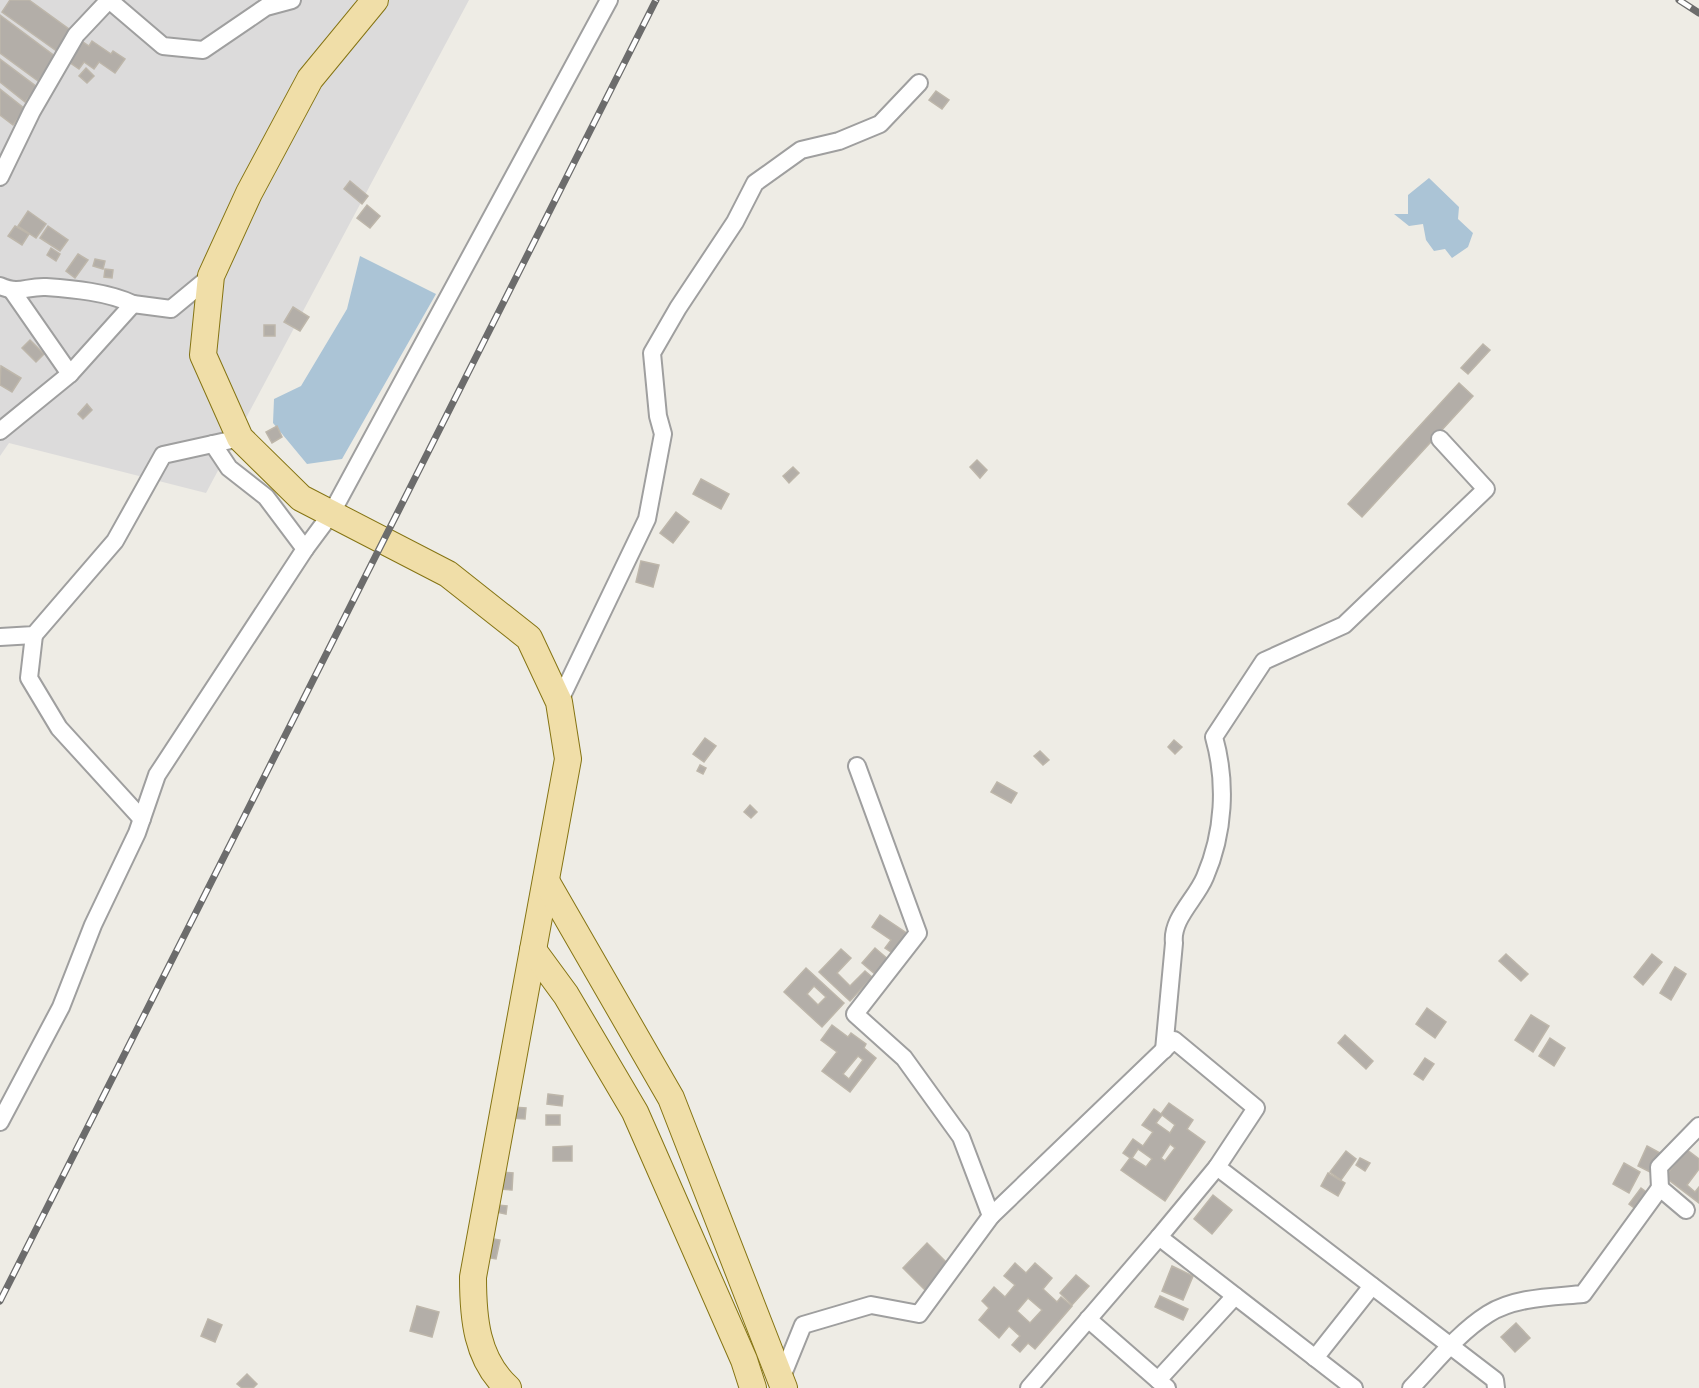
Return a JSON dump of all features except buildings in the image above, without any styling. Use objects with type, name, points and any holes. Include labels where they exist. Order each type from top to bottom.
[{"type":"main road","points":[[375,0],[310,79],[249,193],[211,276],[203,355],[240,438],[301,498],[448,574],[529,638],[559,702],[568,759],[473,1277],[473,1313],[477,1337],[485,1357],[508,1388]]},
{"type":"main road","points":[[546,881],[671,1098],[783,1386]]},
{"type":"main road","points":[[533,950],[566,995],[635,1112],[744,1360],[753,1388]]},
{"type":"street","points":[[0,177],[32,111],[76,35],[109,0],[163,46],[203,50],[266,7],[292,0]]},
{"type":"street","points":[[0,1122],[61,1008],[93,925],[142,819],[158,775],[305,549],[331,514],[609,0]]},
{"type":"street","points":[[559,702],[647,519],[663,434],[658,416],[651,353],[735,222],[755,183],[801,150],[839,141],[880,124],[919,82]]},
{"type":"street","points":[[7,289],[44,287],[121,298],[133,304],[171,309],[211,276]]},
{"type":"street","points":[[7,289],[70,374]]},
{"type":"street","points":[[1,426],[70,374],[133,304]]},
{"type":"street","points":[[142,819],[59,728],[29,678],[34,634],[115,541],[164,455],[240,438]]},
{"type":"street","points":[[1164,1050],[1174,943],[1173,931],[1205,878],[1220,831],[1222,766],[1214,737],[1264,661],[1344,625],[1486,489],[1440,439]]},
{"type":"street","points":[[213,444],[229,468],[266,497],[305,549]]},
{"type":"street","points":[[0,638],[34,634]]},
{"type":"street","points":[[857,766],[918,933],[855,1014],[904,1058],[961,1137],[992,1216]]},
{"type":"street","points":[[783,1386],[803,1325],[871,1305],[919,1314],[992,1216],[1174,1040],[1256,1108],[1217,1167],[1029,1388]]},
{"type":"street","points":[[1411,1388],[1451,1346],[1488,1314],[1509,1305],[1541,1298],[1583,1294],[1660,1188],[1659,1167],[1699,1126]]},
{"type":"street","points":[[1217,1167],[1495,1380],[1496,1388]]},
{"type":"street","points":[[1660,1188],[1686,1210]]},
{"type":"street","points":[[1159,1237],[1349,1387]]},
{"type":"street","points":[[1315,1358],[1372,1286]]},
{"type":"street","points":[[1088,1319],[1163,1384],[1235,1296]]},
{"type":"shaded area","points":[[0,0],[469,0],[206,493],[9,443],[0,456]]},
{"type":"water","points":[[1429,178],[1459,207],[1458,219],[1473,233],[1468,247],[1452,258],[1445,249],[1434,251],[1426,240],[1423,224],[1409,226],[1394,214],[1408,214],[1408,195]]},
{"type":"water","points":[[360,256],[436,294],[342,459],[307,464],[273,423],[274,399],[301,386],[347,309]]},
{"type":"railway","points":[[0,1301],[656,0]]},
{"type":"railway","points":[[1679,0],[1699,13]]}]
